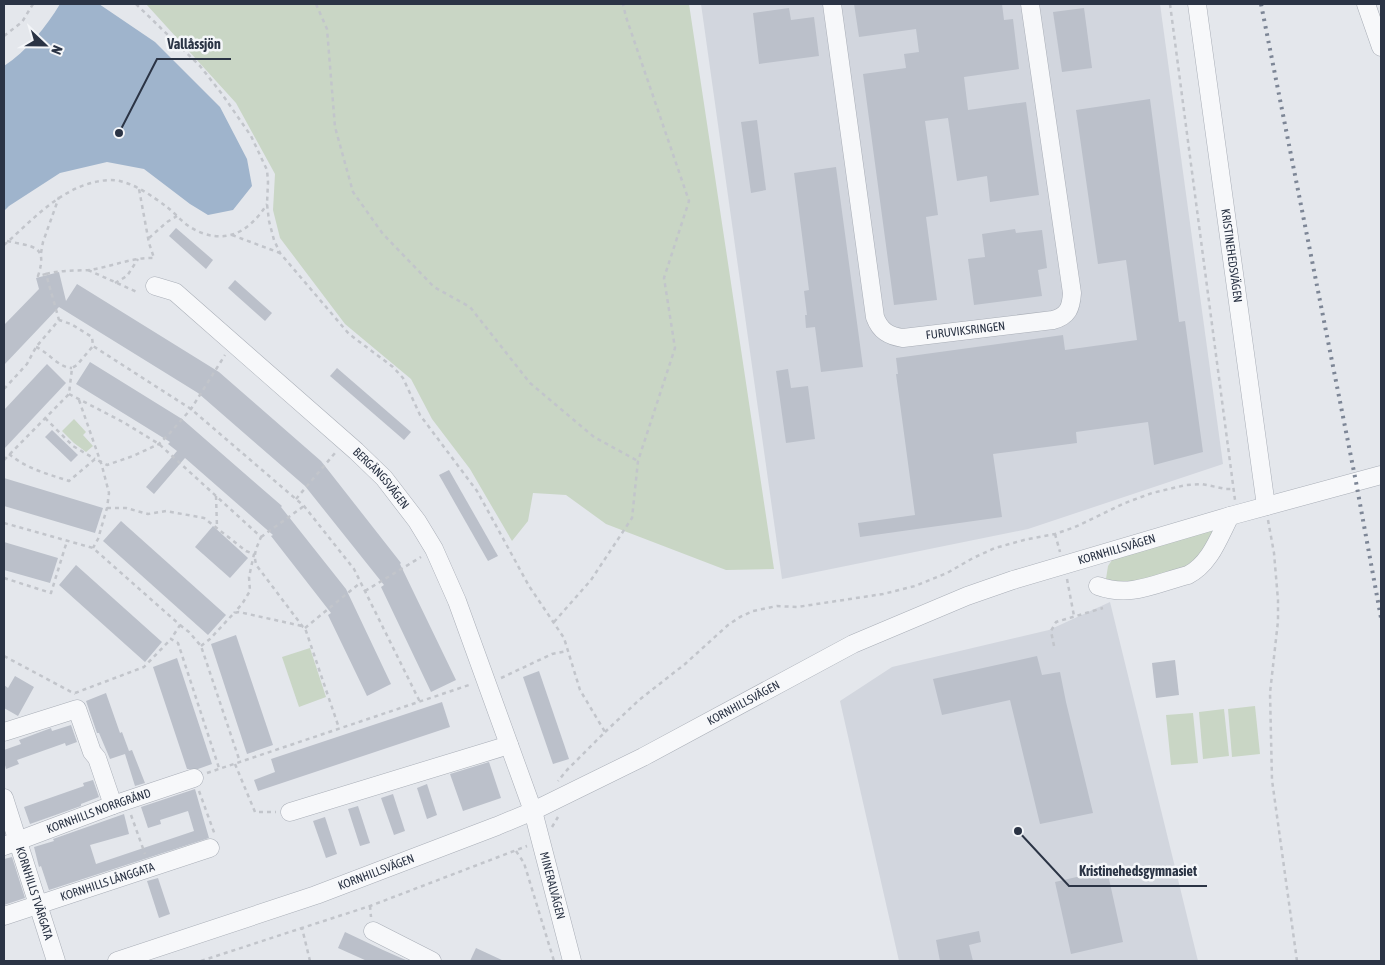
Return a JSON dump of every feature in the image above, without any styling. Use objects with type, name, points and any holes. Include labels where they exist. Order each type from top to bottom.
[{"type":"street","name":"FURUVIKSRINGEN","points":[[832,4],[875,317],[880,328],[885,332],[904,338],[1053,320],[1066,315],[1069,311],[1072,293],[1030,4]]},
{"type":"street","name":"KRISTINEHEDSVÄGEN","points":[[1197,4],[1266,506]]},
{"type":"street","points":[[1366,4],[1379,41]]},
{"type":"street","name":"BERGÄNGSVÄGEN","points":[[155,286],[175,292],[345,441],[384,478],[401,498],[434,549],[457,601],[533,811]]},
{"type":"street","name":"KORNHILLSVÄGEN","points":[[117,961],[316,895],[533,811],[643,757],[862,640],[968,596],[1013,580],[1234,515],[1381,475]]},
{"type":"street","points":[[1098,586],[1109,590],[1129,592],[1196,571],[1203,565],[1234,515]]},
{"type":"street","points":[[4,725],[4,732],[76,701],[92,752],[120,802]]},
{"type":"street","points":[[290,812],[509,745]]},
{"type":"street","name":"KORNHILLS NORRGRÄND","points":[[11,844],[120,802],[194,778]]},
{"type":"street","name":"KORNHILLS TVÄRGATA","points":[[4,798],[11,844],[37,905],[56,961]]},
{"type":"street","name":"MINERALVÄGEN","points":[[533,811],[572,961]]},
{"type":"street","name":"KORNHILLS LÅNGGATA","points":[[4,916],[210,848]]},
{"type":"street","points":[[373,930],[432,961]]},
{"type":"path","points":[[4,36],[17,27],[33,4]]},
{"type":"path","points":[[316,4],[328,29],[334,128],[353,192],[383,234],[434,287],[470,307],[530,383],[594,437],[638,461]]},
{"type":"path","points":[[554,622],[591,580],[632,518],[638,461],[675,348],[664,278],[689,202],[623,4]]},
{"type":"path","points":[[1170,4],[1234,489],[1234,515]]},
{"type":"path","points":[[4,244],[60,196],[93,182],[111,180],[128,184],[167,207],[188,226],[197,231],[220,236],[230,235],[250,225],[258,218],[267,204]]},
{"type":"path","points":[[60,196],[43,242],[38,276],[58,270],[86,270],[138,259],[154,258],[138,190]]},
{"type":"path","points":[[149,238],[177,216]]},
{"type":"path","points":[[230,235],[280,253]]},
{"type":"path","points":[[7,241],[41,253]]},
{"type":"path","points":[[115,283],[128,276],[138,259]]},
{"type":"path","points":[[86,270],[137,292]]},
{"type":"path","points":[[46,274],[59,320]]},
{"type":"path","points":[[36,347],[64,366],[72,368],[77,365],[93,346],[92,338],[71,324],[59,320]]},
{"type":"path","points":[[4,389],[27,364],[36,347],[59,320]]},
{"type":"path","points":[[45,418],[73,446],[101,463],[107,465],[114,464],[159,444],[191,409],[232,343]]},
{"type":"path","points":[[93,346],[191,409],[304,506],[354,569],[420,702]]},
{"type":"path","points":[[4,460],[69,394],[72,368]]},
{"type":"path","points":[[69,394],[159,444],[261,537]]},
{"type":"path","points":[[79,398],[109,493],[107,508],[98,539],[93,548]]},
{"type":"path","points":[[296,499],[345,441]]},
{"type":"path","points":[[10,454],[28,467],[69,481],[95,459]]},
{"type":"path","points":[[605,732],[639,700],[686,664],[728,625],[754,611],[777,606],[797,607],[883,594],[915,586],[947,573],[995,548],[1055,534],[1075,527],[1125,503],[1152,493],[1186,484],[1202,484],[1234,489]]},
{"type":"path","points":[[216,496],[216,528]]},
{"type":"path","points":[[201,646],[234,613],[250,591],[249,577],[254,554],[261,537],[304,506]]},
{"type":"path","points":[[1266,506],[1274,553],[1278,600],[1278,621],[1270,694],[1272,780],[1297,961]]},
{"type":"path","points":[[107,508],[126,508],[148,514],[166,511],[204,518],[246,551],[254,554]]},
{"type":"path","points":[[4,523],[93,548],[139,586],[193,636],[201,646],[240,762]]},
{"type":"path","points":[[4,578],[51,593],[67,541]]},
{"type":"path","points":[[365,591],[434,549]]},
{"type":"path","points":[[254,554],[257,566],[304,627],[339,728]]},
{"type":"path","points":[[304,627],[361,582]]},
{"type":"path","points":[[1054,646],[1051,631],[1056,622],[1103,608]]},
{"type":"path","points":[[234,613],[244,612],[304,627]]},
{"type":"path","points":[[4,656],[76,701],[144,667],[171,639],[180,625]]},
{"type":"path","points":[[171,639],[178,643],[219,768]]},
{"type":"path","points":[[210,848],[215,835],[194,778],[219,768],[486,680],[495,681],[552,654],[567,650]]},
{"type":"path","points":[[235,764],[255,812],[290,812]]},
{"type":"path","points":[[120,802],[150,868]]},
{"type":"path","points":[[516,851],[524,862],[554,961]]},
{"type":"path","points":[[201,961],[302,928]]},
{"type":"shaded area","points":[[701,4],[1160,4],[1223,464],[1028,529],[782,579]]},
{"type":"shaded area","points":[[1110,602],[1198,961],[899,961],[840,701],[892,667],[1049,630]]},
{"type":"green space","points":[[146,4],[689,4],[774,569],[726,570],[606,524],[566,495],[533,493],[528,521],[512,541],[470,469],[432,419],[411,379],[345,324],[280,238],[273,210],[275,174],[236,103]]},
{"type":"green space","points":[[74,419],[86,432],[83,435],[93,446],[86,452],[62,431]]},
{"type":"green space","points":[[1213,530],[1213,534],[1191,567],[1128,585],[1106,579],[1108,566],[1114,557]]},
{"type":"green space","points":[[310,648],[326,697],[299,707],[282,657]]},
{"type":"green space","points":[[1255,706],[1260,754],[1232,757],[1228,709]]},
{"type":"green space","points":[[1224,709],[1229,756],[1203,759],[1199,712]]},
{"type":"green space","points":[[1193,713],[1198,763],[1171,765],[1166,715]]},
{"type":"water","points":[[60,4],[99,4],[155,42],[220,107],[247,159],[252,186],[233,210],[208,215],[190,204],[144,169],[107,162],[60,173],[4,211],[4,66],[35,38]]},
{"type":"building","points":[[854,4],[1002,4],[1004,20],[1013,19],[1019,69],[964,77],[968,110],[1026,102],[1039,195],[990,202],[987,176],[957,181],[948,118],[925,121],[938,215],[926,217],[937,300],[894,305],[863,74],[906,68],[904,54],[919,52],[916,29],[859,37]]},
{"type":"building","points":[[789,8],[791,20],[814,17],[819,56],[759,64],[753,13]]},
{"type":"building","points":[[1084,8],[1092,68],[1062,72],[1053,12]]},
{"type":"building","points":[[1150,99],[1179,322],[1185,321],[1203,452],[1154,465],[1148,422],[1076,432],[1077,443],[993,454],[1002,517],[860,537],[858,523],[915,515],[896,374],[898,374],[896,358],[1063,335],[1065,350],[1137,340],[1126,260],[1098,264],[1076,110]]},
{"type":"building","points":[[757,120],[766,190],[751,193],[741,122]]},
{"type":"building","points":[[836,167],[863,367],[821,372],[815,327],[806,328],[805,315],[807,315],[804,291],[809,290],[794,173]]},
{"type":"building","points":[[176,228],[213,260],[206,269],[169,236]]},
{"type":"building","points":[[1015,229],[1016,233],[1042,230],[1047,268],[1038,270],[1042,296],[974,305],[968,259],[985,257],[982,234]]},
{"type":"building","points":[[59,272],[66,301],[77,284],[219,372],[321,461],[401,563],[456,680],[431,692],[381,587],[384,585],[305,486],[198,393],[59,307],[4,365],[4,325],[39,289],[36,278]]},
{"type":"building","points":[[235,280],[272,313],[265,321],[228,288]]},
{"type":"building","points":[[90,362],[182,419],[282,506],[346,589],[391,684],[367,696],[328,615],[331,613],[271,536],[273,535],[185,458],[154,494],[146,487],[177,451],[168,444],[170,442],[76,384]]},
{"type":"building","points":[[47,364],[66,383],[4,449],[4,410]]},
{"type":"building","points":[[337,368],[411,432],[404,440],[330,376]]},
{"type":"building","points":[[788,369],[791,388],[808,386],[815,439],[786,443],[776,371]]},
{"type":"building","points":[[52,430],[78,455],[71,462],[45,437]]},
{"type":"building","points":[[449,470],[498,556],[488,561],[439,475]]},
{"type":"building","points":[[4,478],[103,508],[95,533],[4,506]]},
{"type":"building","points":[[121,521],[226,615],[208,635],[103,541]]},
{"type":"building","points":[[213,526],[248,558],[230,578],[195,547]]},
{"type":"building","points":[[4,542],[58,558],[50,583],[4,570]]},
{"type":"building","points":[[76,565],[162,642],[145,662],[59,585]]},
{"type":"building","points":[[236,635],[273,745],[247,754],[211,644]]},
{"type":"building","points":[[1037,656],[1042,675],[1060,672],[1093,813],[1040,824],[1010,700],[942,715],[933,679]]},
{"type":"building","points":[[177,658],[212,764],[198,769],[187,769],[153,667]]},
{"type":"building","points":[[1175,660],[1179,695],[1156,698],[1152,663]]},
{"type":"building","points":[[539,671],[569,759],[553,764],[523,677]]},
{"type":"building","points":[[15,676],[34,687],[18,716],[4,708],[4,685],[8,688]]},
{"type":"building","points":[[106,693],[120,733],[122,732],[129,751],[132,750],[145,783],[135,786],[125,754],[110,759],[99,733],[97,733],[86,701]]},
{"type":"building","points":[[442,702],[450,727],[258,791],[254,780],[275,772],[271,759]]},
{"type":"building","points":[[71,725],[77,742],[66,746],[65,743],[17,760],[19,764],[6,769],[4,750],[21,744],[19,740],[51,728],[52,731]]},
{"type":"building","points":[[489,762],[501,798],[463,811],[450,774]]},
{"type":"building","points":[[93,780],[99,797],[81,804],[81,806],[30,824],[24,807],[84,786],[83,783]]},
{"type":"building","points":[[427,784],[437,815],[427,819],[417,788]]},
{"type":"building","points":[[195,789],[209,838],[49,890],[41,866],[39,867],[34,847],[124,814],[129,834],[90,845],[96,864],[194,831],[188,811],[160,820],[161,824],[148,828],[141,807]]},
{"type":"building","points":[[393,794],[405,831],[394,835],[381,798]]},
{"type":"building","points":[[358,806],[370,843],[360,846],[348,809]]},
{"type":"building","points":[[325,817],[337,854],[326,858],[313,821]]},
{"type":"building","points":[[12,857],[25,898],[4,905],[4,859]]},
{"type":"building","points":[[1107,870],[1123,942],[1071,954],[1055,882]]},
{"type":"building","points":[[158,878],[170,914],[159,918],[147,881]]},
{"type":"building","points":[[979,931],[981,942],[969,945],[973,961],[940,961],[936,940]]},
{"type":"building","points":[[345,932],[408,961],[367,961],[338,948]]},
{"type":"building","points":[[476,948],[504,961],[470,961]]},
{"type":"railway","points":[[1261,4],[1356,482],[1381,618]]},
{"type":"place","name":"Vallåssjön","points":[[119,133]]},
{"type":"place","name":"Kristinehedsgymnasiet","points":[[1018,831]]}]
